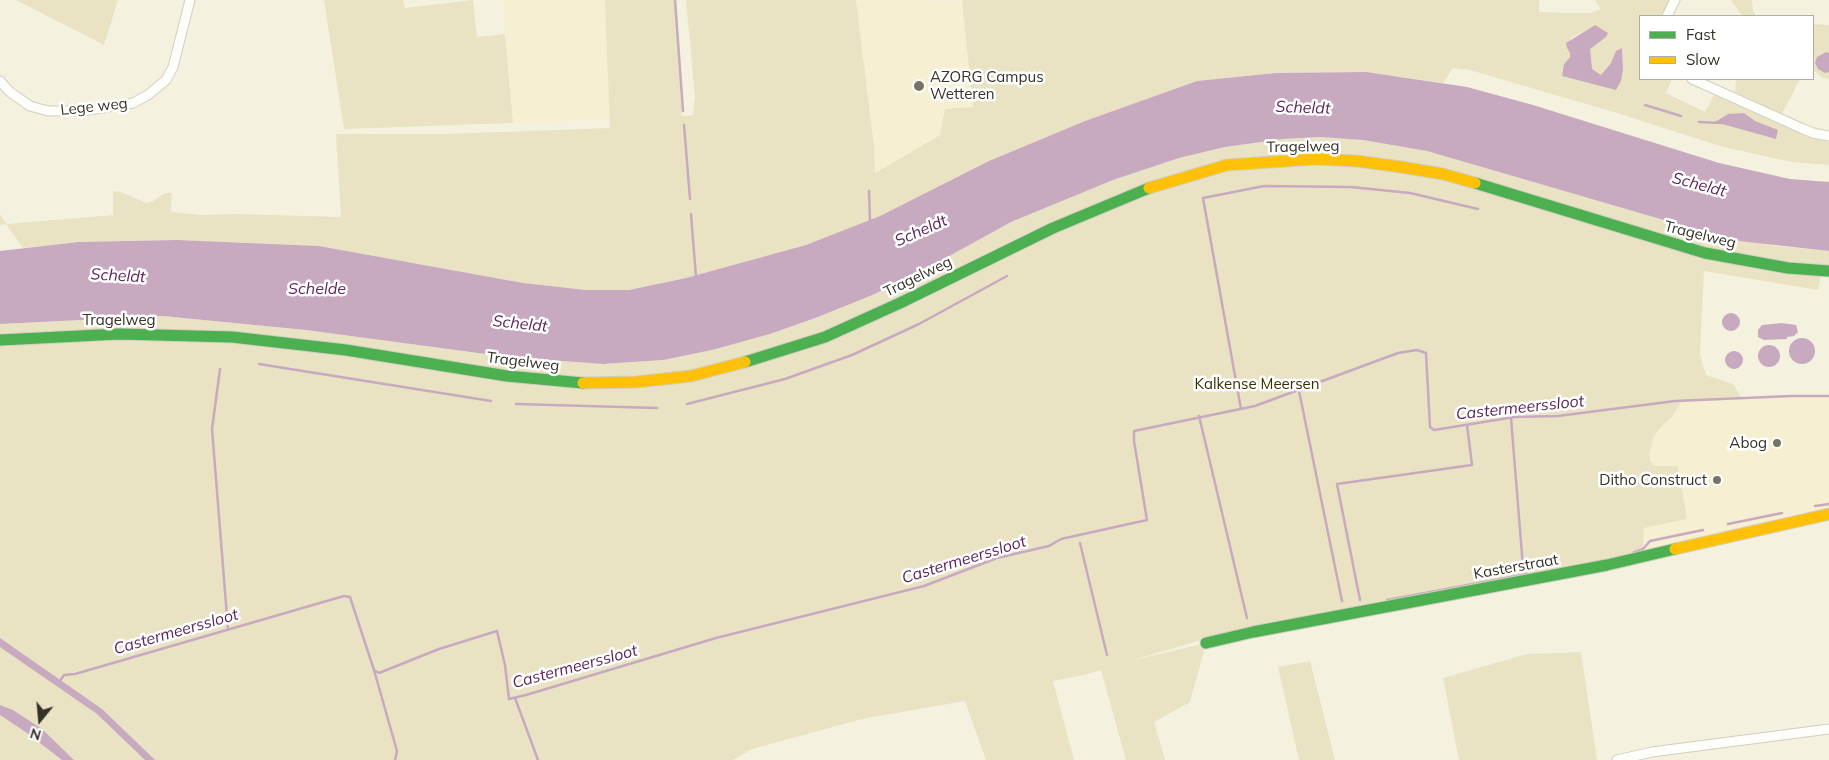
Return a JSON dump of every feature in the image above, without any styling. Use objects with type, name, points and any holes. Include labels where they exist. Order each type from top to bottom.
[{"type":"street","name":"Lege weg","points":[[0,81],[10,92],[30,106],[48,111],[83,111],[133,103],[148,95],[166,80],[177,56],[190,0]]},
{"type":"street","points":[[1668,15],[1675,0]]},
{"type":"street","points":[[1694,80],[1813,133],[1829,136]]},
{"type":"street","name":"Tragelweg","points":[[0,340],[119,334],[232,337],[346,350],[557,382],[616,383],[691,376],[777,354],[834,333],[900,303],[1027,240],[1134,192],[1228,166],[1316,159],[1392,166],[1443,174],[1537,200],[1705,253],[1788,268],[1829,271]]},
{"type":"street","name":"Kasterstraat","points":[[1206,643],[1253,632],[1607,565],[1829,514]]},
{"type":"street","points":[[1618,760],[1652,752],[1829,729]]},
{"type":"shaded area","points":[[503,0],[605,0],[610,119],[513,123]]},
{"type":"shaded area","name":"AZORG Campus Wetteren","points":[[856,0],[962,1],[973,107],[940,135],[875,173],[874,146]]},
{"type":"shaded area","points":[[1829,396],[1829,514],[1646,555],[1644,528],[1687,519],[1650,461],[1649,455],[1654,436],[1671,418],[1682,401],[1741,397]]},
{"type":"green space","points":[[16,0],[118,0],[104,45]]},
{"type":"green space","points":[[324,0],[403,0],[405,8],[473,0],[477,37],[505,34],[513,123],[344,129]]},
{"type":"green space","points":[[605,0],[675,0],[682,116],[693,115],[695,97],[686,0],[856,0],[874,146],[875,173],[940,135],[945,109],[973,107],[962,0],[1539,0],[1539,12],[1591,13],[1601,9],[1595,0],[1671,0],[1664,15],[1639,15],[1639,80],[1672,80],[1666,93],[1705,112],[1714,95],[1811,138],[1829,142],[1829,165],[1792,162],[1723,147],[1617,113],[1470,70],[1453,68],[1443,83],[1366,72],[1276,73],[1197,81],[1085,121],[989,161],[880,216],[806,245],[686,278],[629,290],[586,290],[523,283],[319,246],[177,240],[78,242],[23,248],[6,224],[113,215],[113,191],[121,192],[146,203],[165,193],[172,193],[171,212],[201,215],[238,214],[341,217],[336,134],[444,134],[610,128]],"holes":[[[1595,25],[1606,37],[1589,48],[1591,69],[1601,75],[1614,56],[1622,49],[1623,70],[1621,81],[1564,64],[1570,57],[1571,38]]]},
{"type":"green space","points":[[1731,0],[1752,0],[1755,15],[1741,15]]},
{"type":"green space","points":[[1814,24],[1829,25],[1829,79],[1823,78],[1814,71]]},
{"type":"green space","points":[[1736,80],[1799,80],[1782,114],[1735,92]]},
{"type":"green space","name":"Kalkense Meersen","points":[[1320,137],[1363,140],[1427,151],[1705,232],[1776,246],[1829,251],[1829,265],[1823,266],[1818,290],[1704,271],[1700,355],[1706,375],[1733,384],[1741,397],[1682,401],[1671,418],[1654,436],[1649,455],[1650,461],[1654,466],[1678,466],[1687,519],[1644,528],[1643,549],[1628,555],[1359,605],[1205,639],[1130,661],[1206,643],[1190,702],[1154,722],[1165,760],[1126,760],[1101,670],[1053,681],[1074,760],[986,760],[965,701],[862,719],[752,749],[733,760],[0,760],[0,324],[163,316],[306,330],[508,357],[603,364],[663,360],[712,350],[770,334],[818,317],[913,276],[1011,222],[1113,180],[1179,158],[1225,147],[1283,139]]},
{"type":"green space","points":[[0,214],[6,224],[0,225]]},
{"type":"green space","points":[[1581,652],[1597,760],[1459,760],[1443,678],[1527,654]]},
{"type":"green space","points":[[1310,661],[1335,760],[1299,760],[1278,667]]},
{"type":"water","points":[[1595,25],[1608,33],[1606,37],[1590,49],[1592,69],[1601,75],[1611,63],[1616,51],[1622,48],[1623,70],[1621,81],[1616,90],[1562,76],[1564,64],[1570,57],[1566,43]]},
{"type":"water","points":[[1826,52],[1829,53],[1829,72],[1825,73],[1818,69],[1815,63],[1817,57]]},
{"type":"water","name":"Schelde","points":[[1366,72],[1467,87],[1533,105],[1719,163],[1790,179],[1829,182],[1829,251],[1739,241],[1427,151],[1363,140],[1320,137],[1283,139],[1225,147],[1179,158],[1113,180],[1011,222],[913,276],[818,317],[770,334],[712,350],[663,360],[603,364],[508,357],[306,330],[163,316],[0,324],[0,251],[78,242],[177,240],[319,246],[523,283],[586,290],[629,290],[686,278],[806,245],[880,216],[989,161],[1085,121],[1197,81],[1276,73]]},
{"type":"water","points":[[1744,113],[1755,121],[1778,130],[1776,139],[1715,122],[1728,114]]},
{"type":"water","points":[[1731,313],[1737,316],[1740,322],[1737,328],[1731,331],[1725,328],[1722,322],[1725,316]]},
{"type":"water","points":[[1782,323],[1796,325],[1798,332],[1794,336],[1787,337],[1787,339],[1764,340],[1758,337],[1758,330],[1762,325]]},
{"type":"water","points":[[1802,338],[1811,342],[1815,351],[1811,360],[1802,364],[1793,360],[1789,351],[1793,342]]},
{"type":"water","points":[[1769,345],[1777,348],[1780,356],[1777,364],[1769,367],[1761,364],[1758,356],[1761,348]]},
{"type":"water","points":[[1734,351],[1740,354],[1743,360],[1740,366],[1734,369],[1728,366],[1725,360],[1728,354]]},
{"type":"water","points":[[0,638],[102,709],[155,760],[145,760],[97,714],[0,647]]},
{"type":"water","points":[[0,705],[13,710],[42,729],[74,760],[62,760],[0,715]]},
{"type":"waterway","points":[[675,0],[683,111]]},
{"type":"waterway","points":[[1645,105],[1681,116]]},
{"type":"waterway","points":[[1699,122],[1720,123]]},
{"type":"waterway","points":[[684,125],[690,199]]},
{"type":"waterway","points":[[1241,409],[1203,198],[1264,186],[1351,187],[1410,193],[1478,209]]},
{"type":"waterway","points":[[869,191],[870,222]]},
{"type":"waterway","points":[[691,214],[696,277]]},
{"type":"waterway","points":[[687,404],[785,379],[852,355],[919,324],[1007,276]]},
{"type":"waterway","name":"Castermeerssloot","points":[[60,681],[64,675],[75,674],[344,596],[350,597],[374,670],[379,673],[439,649],[497,631],[505,665],[509,699],[526,695],[716,638],[924,586],[997,558],[1049,546],[1061,539],[1147,520],[1134,431],[1255,406],[1398,353],[1417,350],[1426,353],[1430,427],[1434,430],[1515,417],[1558,416],[1675,401],[1829,396]]},
{"type":"waterway","points":[[259,364],[491,401]]},
{"type":"waterway","points":[[220,369],[212,429],[228,629]]},
{"type":"waterway","points":[[1299,391],[1342,601]]},
{"type":"waterway","points":[[516,404],[657,408]]},
{"type":"waterway","points":[[1199,416],[1247,618]]},
{"type":"waterway","points":[[1511,418],[1523,567]]},
{"type":"waterway","points":[[1360,600],[1337,484],[1472,465],[1467,425]]},
{"type":"waterway","points":[[1815,506],[1829,504]]},
{"type":"waterway","points":[[1728,524],[1782,513]]},
{"type":"waterway","points":[[1633,553],[1643,549],[1650,541],[1703,530]]},
{"type":"waterway","points":[[1080,543],[1107,655]]},
{"type":"waterway","points":[[1387,600],[1527,574]]},
{"type":"waterway","points":[[374,670],[397,751],[395,760]]},
{"type":"waterway","points":[[515,698],[538,760]]},
{"type":"traffic: fast","points":[[1475,183],[1705,253],[1788,268],[1829,271]]},
{"type":"traffic: fast","points":[[745,362],[825,337],[900,303],[1053,228],[1149,188]]},
{"type":"traffic: fast","points":[[0,340],[119,334],[232,337],[346,350],[507,376],[583,383]]},
{"type":"traffic: fast","points":[[1206,643],[1253,632],[1607,565],[1675,549]]},
{"type":"traffic: slow","points":[[1149,188],[1227,165],[1316,159],[1357,161],[1401,167],[1443,174],[1475,183]]},
{"type":"traffic: slow","points":[[583,383],[636,382],[691,376],[745,362]]},
{"type":"traffic: slow","points":[[1675,549],[1829,514]]},
{"type":"place","name":"AZORG Campus Wetteren","points":[[919,86]]},
{"type":"place","name":"Abog","points":[[1777,443]]},
{"type":"place","name":"Ditho Construct","points":[[1717,480]]},
{"type":"water label","name":"Scheldt","points":[[1303,108]]},
{"type":"water label","name":"Scheldt","points":[[1699,185]]},
{"type":"water label","name":"Scheldt","points":[[921,231]]},
{"type":"water label","name":"Scheldt","points":[[118,276]]},
{"type":"water label","name":"Scheldt","points":[[520,324]]}]
